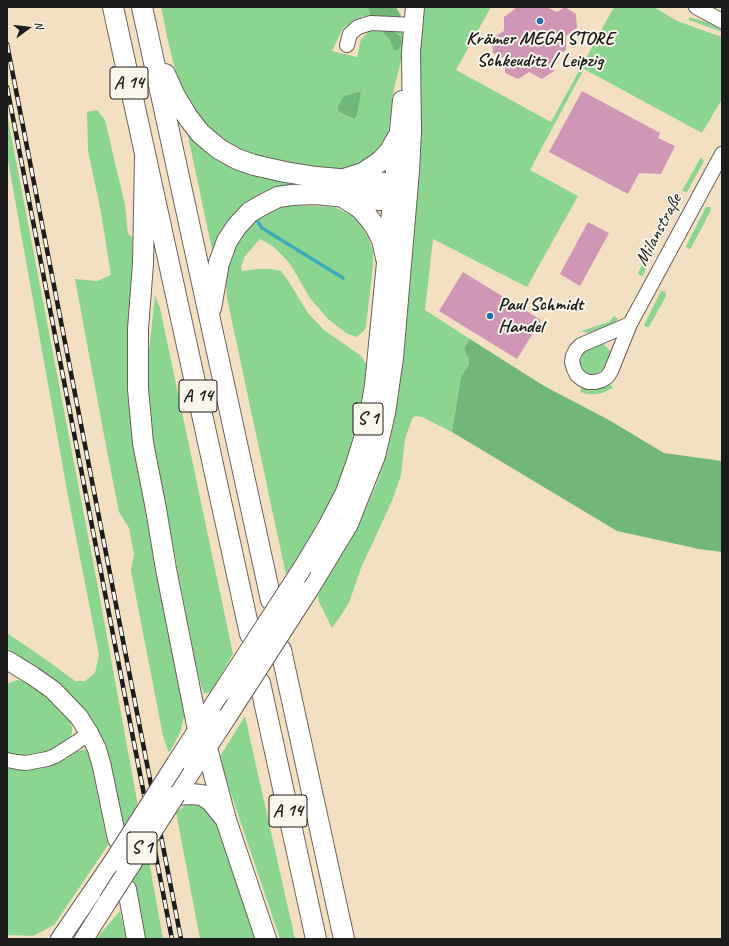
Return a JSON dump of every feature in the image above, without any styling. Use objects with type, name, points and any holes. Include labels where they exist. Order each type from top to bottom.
[{"type":"highway","name":"A 14","points":[[113,7],[250,634]]},
{"type":"highway","name":"A 14","points":[[142,7],[271,600]]},
{"type":"highway","points":[[151,45],[175,96],[187,116],[200,133],[219,149],[237,159],[254,165],[284,172],[316,177],[343,188],[376,228],[382,240],[386,258]]},
{"type":"highway","points":[[343,188],[362,173],[381,161],[390,151],[397,138]]},
{"type":"highway","points":[[145,158],[143,264],[138,329],[138,389],[143,443],[198,730],[207,748],[226,820],[266,939]]},
{"type":"highway","points":[[210,318],[219,263],[227,241],[237,226],[250,212],[278,197],[314,194],[343,188],[385,183],[398,193]]},
{"type":"highway","name":"A 14","points":[[281,650],[344,939]]},
{"type":"highway","name":"A 14","points":[[260,682],[316,939]]},
{"type":"highway","points":[[186,790],[202,795],[211,801],[226,820]]},
{"type":"main road","name":"S 1","points":[[57,938],[104,876],[303,567],[328,525],[345,492],[367,426],[374,385],[386,258],[398,193],[410,171],[412,131],[411,52],[415,7]]},
{"type":"main road","name":"S 1","points":[[84,939],[108,901],[186,790],[207,748],[309,590],[349,524],[376,456],[386,413],[394,358],[398,193],[397,138],[406,72],[411,52]]},
{"type":"main road","points":[[7,660],[53,690],[79,717],[89,733],[97,749],[102,767],[117,839]]},
{"type":"main road","points":[[126,889],[136,939]]},
{"type":"street","points":[[696,7],[722,21]]},
{"type":"street","points":[[347,45],[350,34],[358,27],[371,23],[414,25]]},
{"type":"street","name":"Milanstraße","points":[[630,324],[581,345],[576,350],[572,362],[577,375],[588,382],[595,382],[602,380],[611,371],[630,324],[722,154]]},
{"type":"street","points":[[7,760],[26,763],[48,759],[89,733]]},
{"type":"green space","points":[[161,7],[368,7],[371,16],[359,18],[343,28],[332,51],[357,57],[361,39],[374,27],[379,26],[401,32],[404,35],[404,49],[394,89],[388,134],[383,149],[350,171],[287,166],[223,144],[195,116],[178,81]],"holes":[[[361,91],[353,119],[338,110],[344,96]]]},
{"type":"green space","points":[[368,7],[396,7],[401,16],[377,20],[371,16]]},
{"type":"green space","points":[[423,7],[491,7],[456,70],[551,122],[614,7],[654,7],[677,21],[722,37],[722,99],[702,133],[584,69],[530,170],[578,196],[527,287],[433,239],[425,310],[470,339],[464,348],[466,355],[469,358],[469,365],[461,377],[452,432],[422,417],[415,416],[412,419],[405,439],[401,475],[392,501],[361,568],[350,600],[332,628],[316,594],[364,513],[377,483],[387,454],[396,412],[405,344],[421,137],[420,60]]},
{"type":"green space","points":[[689,17],[710,23],[722,29],[722,32],[689,20]]},
{"type":"green space","points":[[384,30],[390,30],[400,36],[402,43],[399,49],[394,50],[390,40],[384,34]]},
{"type":"green space","points":[[361,91],[357,115],[354,119],[338,111],[338,107],[344,96]]},
{"type":"green space","points":[[97,110],[105,120],[125,205],[128,234],[132,237],[133,270],[127,347],[127,375],[130,407],[184,700],[184,717],[180,733],[169,753],[163,736],[131,571],[134,554],[129,528],[119,512],[75,279],[97,281],[111,275],[100,207],[88,151],[87,112]]},
{"type":"green space","points":[[7,114],[96,577],[138,806],[123,829],[100,735],[92,721],[86,712],[54,680],[7,650],[7,633],[75,681],[85,681],[95,673],[99,655],[68,496],[7,155]]},
{"type":"green space","points":[[185,122],[195,135],[338,185],[284,189],[214,259]]},
{"type":"green space","points":[[701,157],[704,161],[687,192],[682,191]]},
{"type":"green space","points":[[291,205],[334,207],[353,216],[359,222],[368,237],[373,251],[373,266],[366,326],[364,331],[356,337],[346,333],[328,319],[310,298],[290,264],[274,247],[260,239],[245,256],[241,267],[242,271],[271,269],[281,271],[308,313],[324,330],[360,355],[367,366],[358,419],[348,460],[331,500],[286,575],[227,298],[226,284],[229,264],[236,242],[249,225],[260,215],[277,207]]},
{"type":"green space","points":[[706,207],[710,207],[711,210],[691,248],[688,249],[686,246]]},
{"type":"green space","points":[[650,250],[653,254],[642,276],[638,273]]},
{"type":"green space","points":[[661,291],[665,291],[666,296],[649,327],[646,327],[644,325]]},
{"type":"green space","points":[[155,295],[160,308],[233,654],[211,692],[204,694],[198,675],[154,448],[149,412],[147,370]]},
{"type":"green space","points":[[614,316],[618,319],[611,326],[588,333],[581,331],[609,322]]},
{"type":"green space","points":[[470,339],[544,386],[609,420],[664,453],[722,461],[722,552],[699,549],[617,531],[452,432],[461,377],[469,365],[469,358],[466,355],[464,348]]},
{"type":"green space","points":[[604,344],[610,351],[610,355],[602,370],[591,375],[581,368],[579,360],[580,355],[583,351]]},
{"type":"green space","points":[[610,384],[613,388],[602,393],[588,394],[580,392],[582,387],[595,389],[605,387]]},
{"type":"green space","points":[[17,680],[24,681],[44,694],[67,716],[70,722],[72,733],[70,738],[49,753],[34,757],[7,755],[7,684]]},
{"type":"green space","points":[[245,716],[295,939],[280,939],[219,758]]},
{"type":"green space","points":[[88,749],[108,845],[54,925],[33,936],[7,935],[7,767],[10,769],[46,767],[76,751]]},
{"type":"green space","points":[[194,803],[202,805],[208,810],[218,825],[257,939],[200,939],[176,812],[187,804]]},
{"type":"green space","points":[[148,855],[163,939],[144,939],[137,902],[133,879]]},
{"type":"green space","points":[[120,911],[126,939],[96,939]]},
{"type":"building","points":[[515,7],[546,7],[557,12],[565,7],[576,14],[577,28],[566,36],[566,50],[554,57],[554,71],[542,79],[529,72],[518,79],[505,73],[505,58],[493,53],[492,38],[504,31],[504,17],[515,9]]},
{"type":"building","points":[[582,91],[660,133],[658,138],[675,146],[661,174],[639,173],[628,194],[549,152]]},
{"type":"building","points":[[588,222],[609,233],[580,286],[560,274]]},
{"type":"building","name":"Paul Schmidt Handel","points":[[463,272],[541,320],[517,359],[439,311]]},
{"type":"waterway","points":[[258,222],[262,228],[343,278]]},
{"type":"railway","points":[[7,44],[181,939]]},
{"type":"railway","points":[[7,87],[172,939]]},
{"type":"place","name":"Krämer MEGA STORE Schkeuditz / Leipzig","points":[[540,21]]},
{"type":"place","name":"Paul Schmidt Handel","points":[[490,316]]}]
